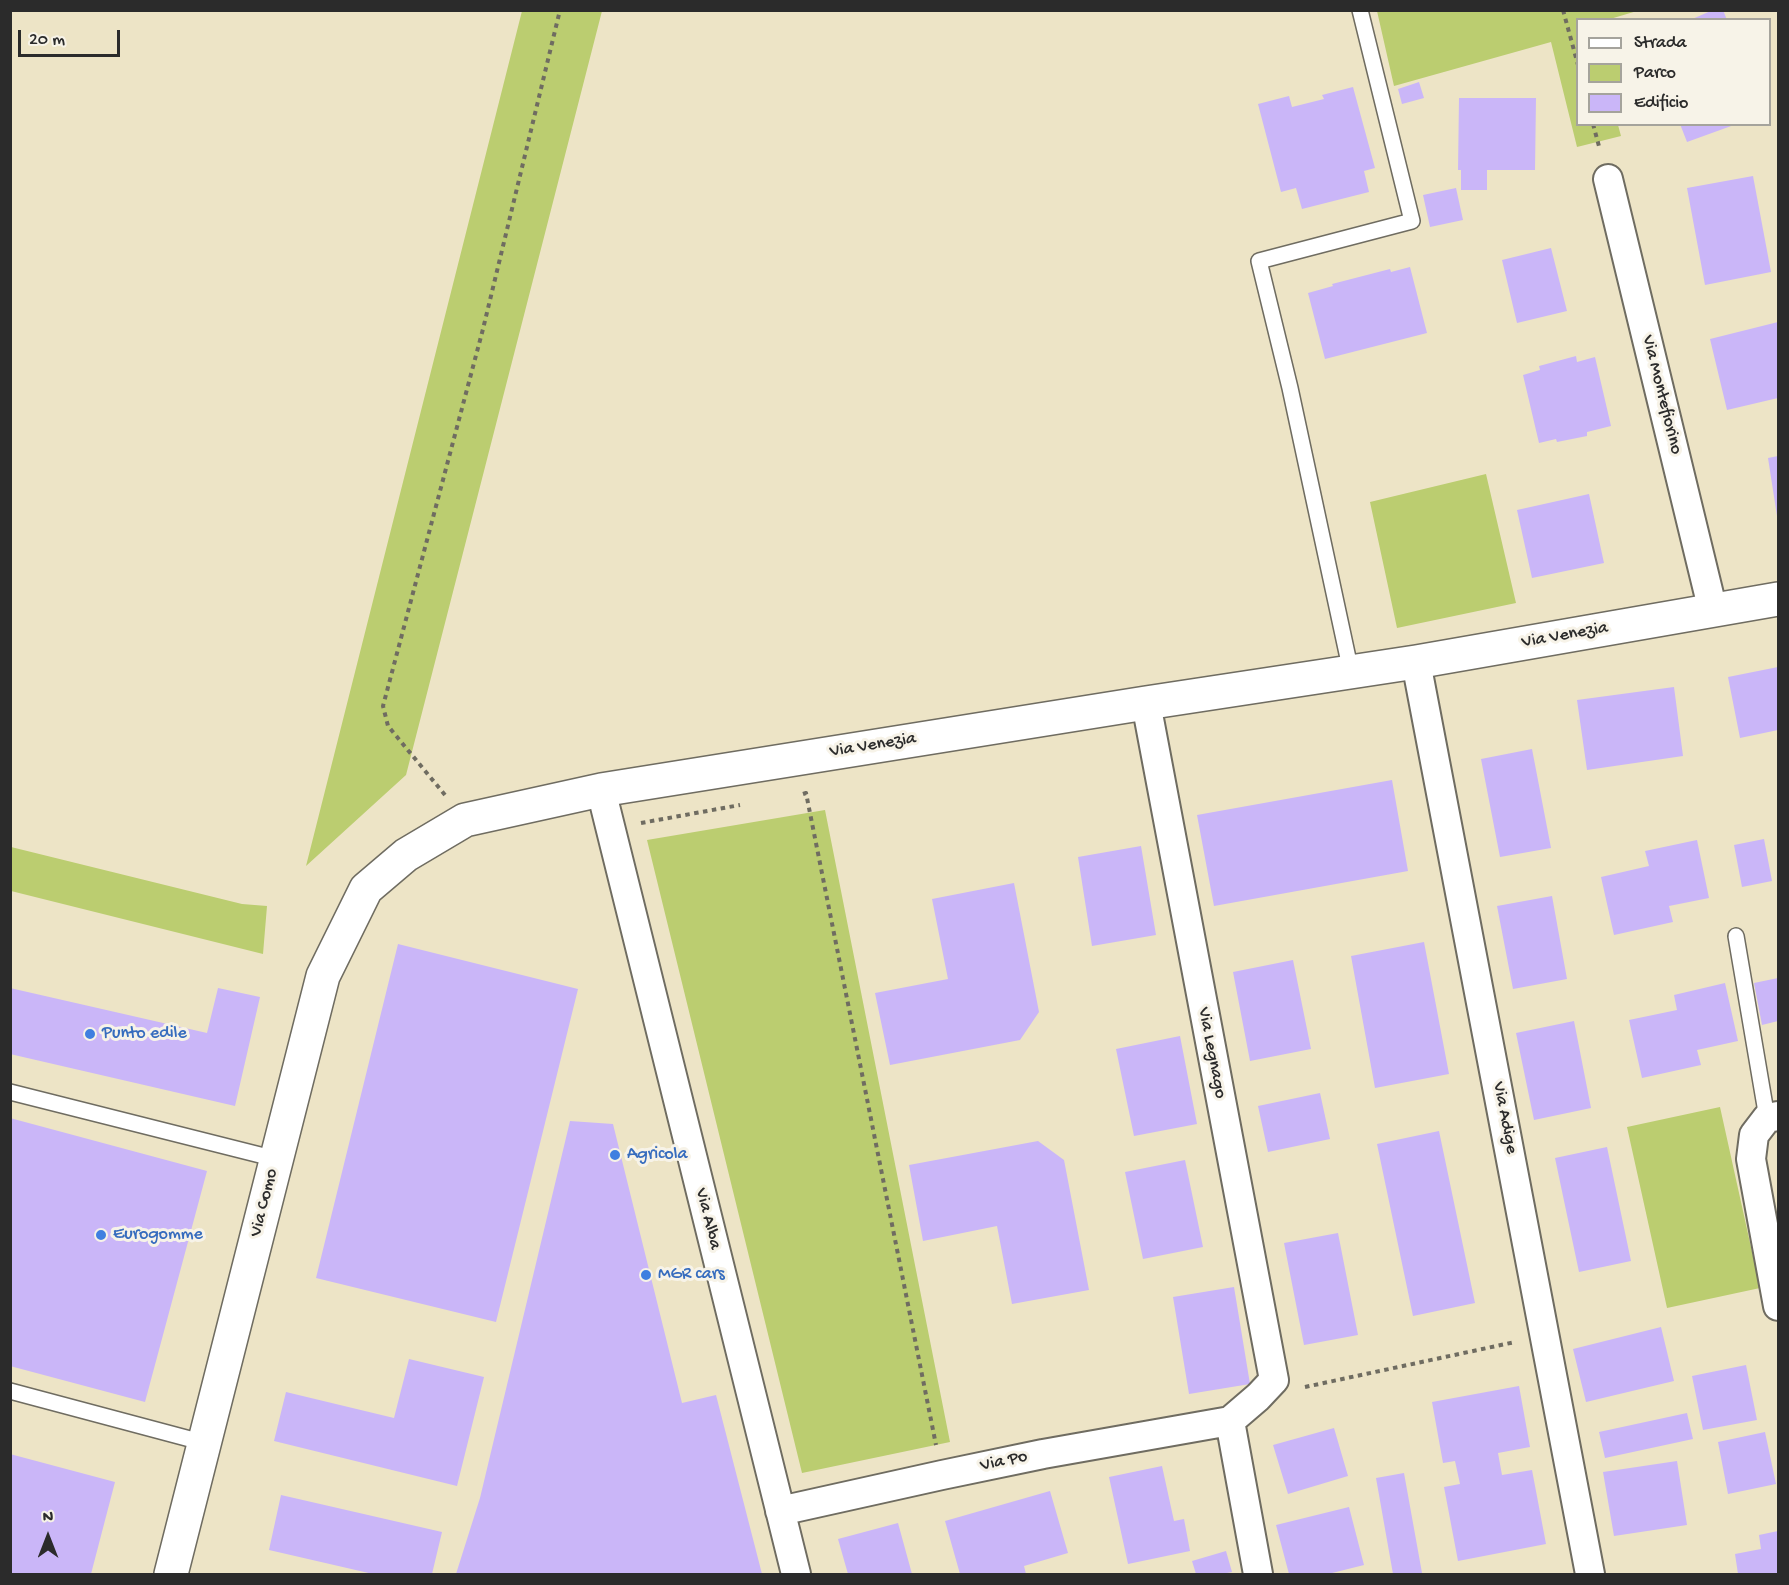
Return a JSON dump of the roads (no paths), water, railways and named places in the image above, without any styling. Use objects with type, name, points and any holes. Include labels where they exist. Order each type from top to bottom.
[{"type":"street","name":"Via Montefiorino","points":[[1608,179],[1713,610]]},
{"type":"street","name":"Via Venezia","points":[[406,855],[465,820],[601,790],[1416,662],[1779,599]]},
{"type":"street","name":"Via Adige","points":[[1416,662],[1590,1575]]},
{"type":"street","name":"Via Legnago","points":[[1146,703],[1274,1380],[1230,1421]]},
{"type":"street","name":"Via Alba","points":[[601,790],[796,1575]]},
{"type":"street","name":"Via Como","points":[[171,1575],[323,976],[366,889],[406,855]]},
{"type":"street","points":[[1767,1123],[1751,1159],[1779,1306]]},
{"type":"street","name":"Via Po","points":[[780,1511],[1043,1454],[1230,1421]]},
{"type":"street","points":[[1230,1421],[1258,1575]]},
{"type":"lane","points":[[1351,672],[1290,388],[1259,261],[1412,221],[1360,10]]},
{"type":"lane","points":[[1736,936],[1767,1123]]},
{"type":"lane","points":[[10,1092],[276,1159]]},
{"type":"lane","points":[[10,1391],[204,1443]]},
{"type":"place","name":"Punto edile","points":[[90,1034]]},
{"type":"place","name":"Agricola","points":[[615,1155]]},
{"type":"place","name":"Eurogomme","points":[[101,1235]]},
{"type":"place","name":"MGR cars","points":[[646,1275]]}]
